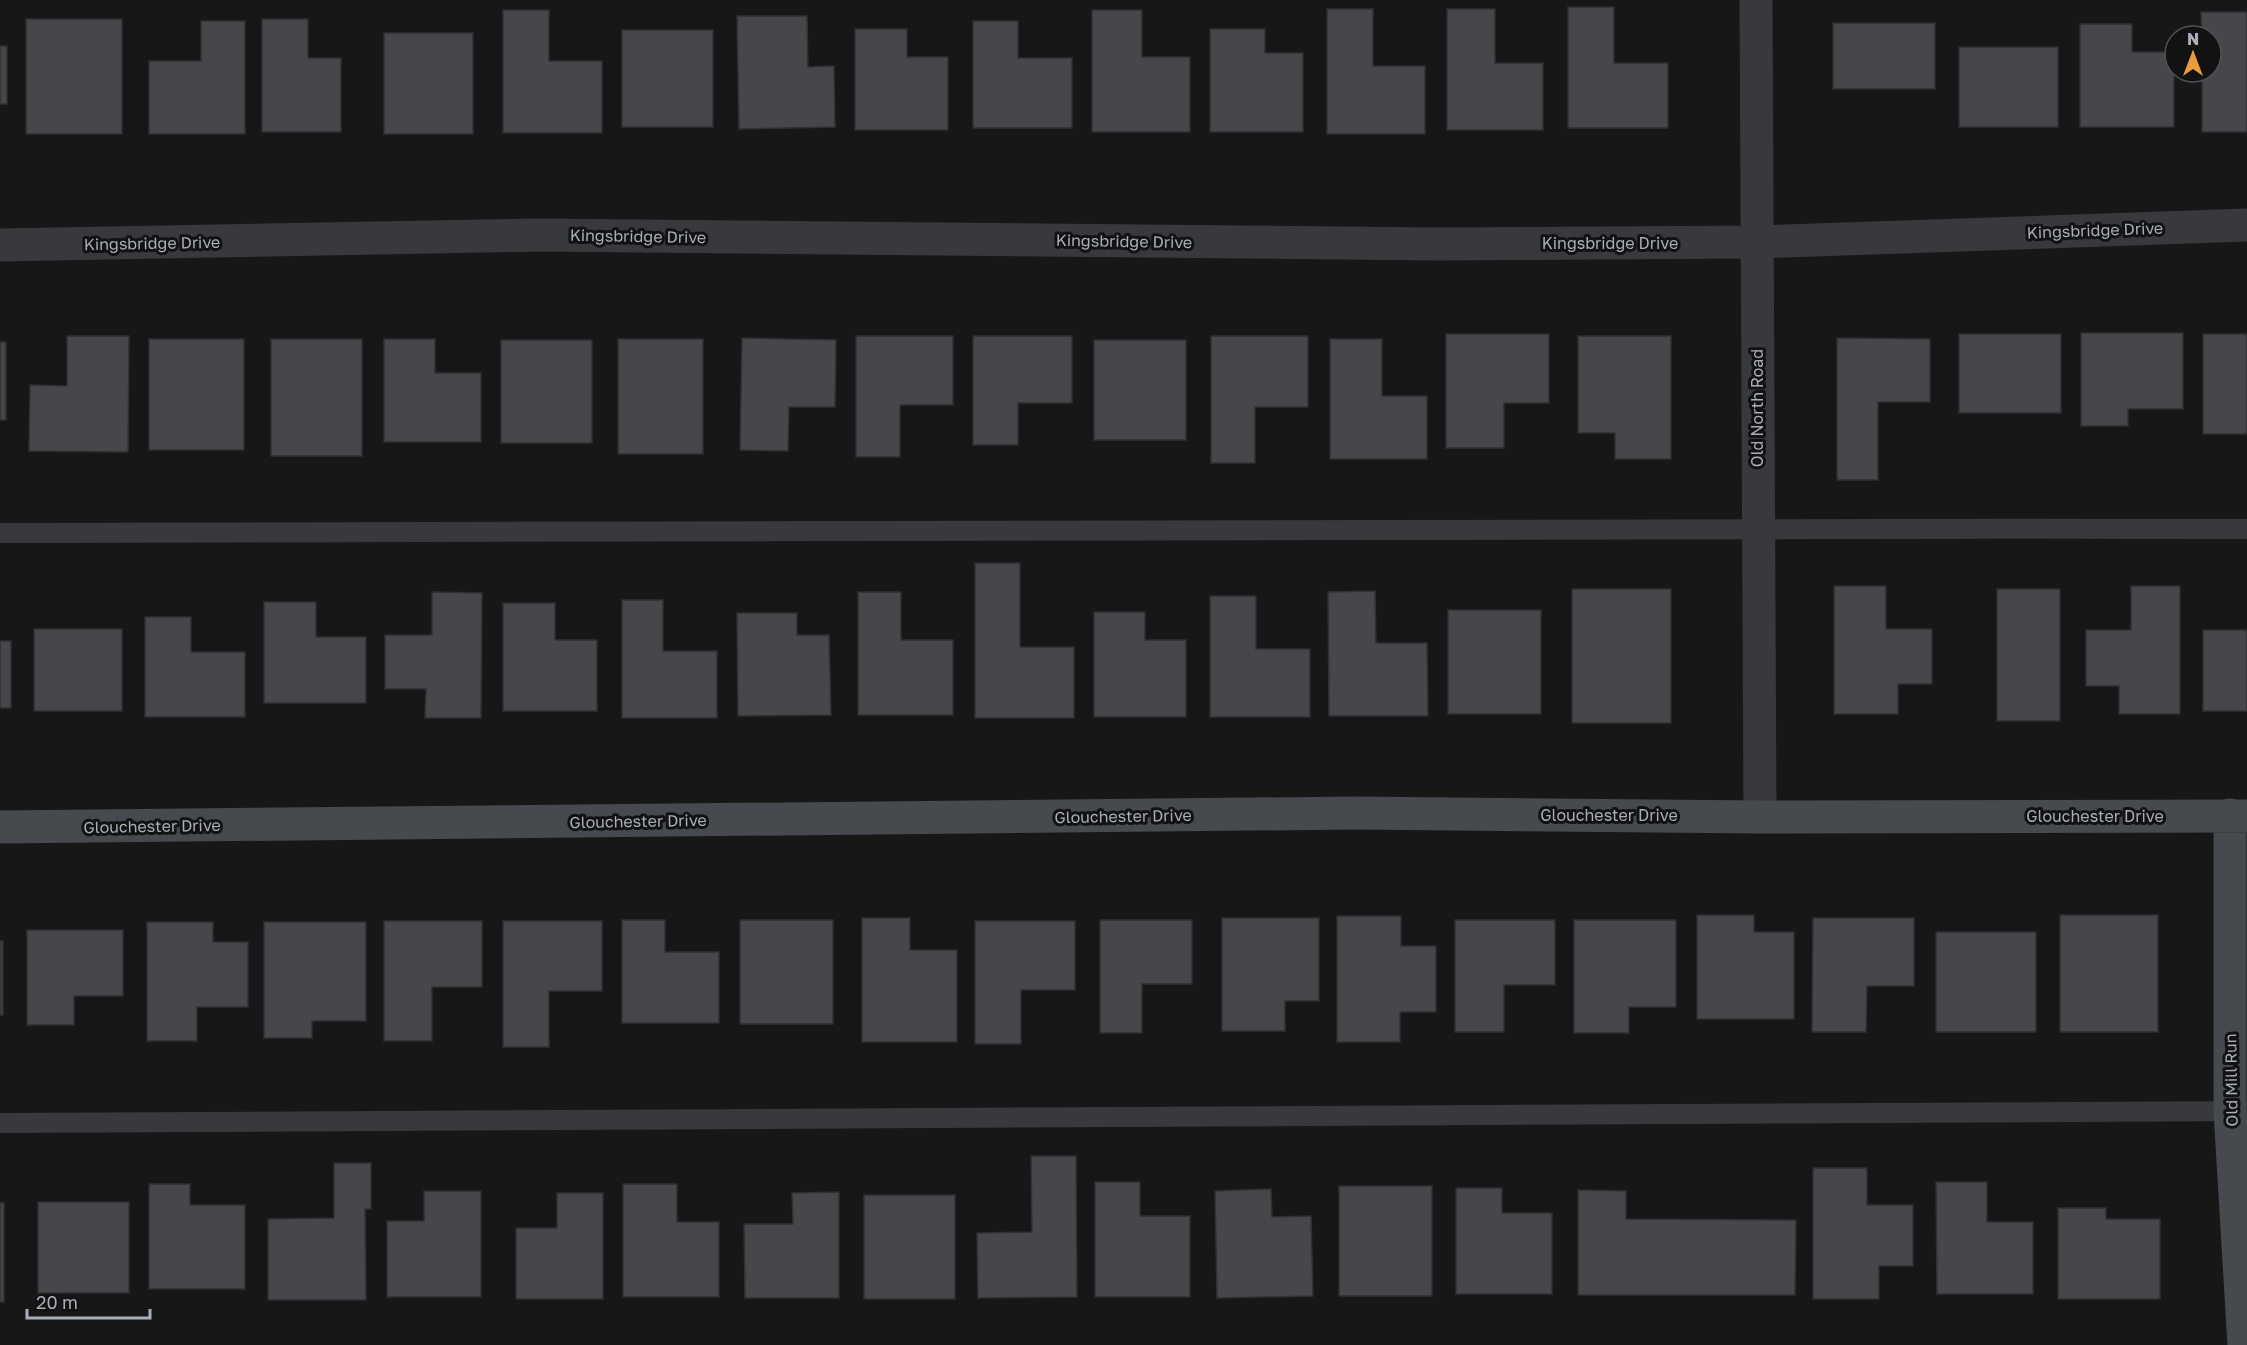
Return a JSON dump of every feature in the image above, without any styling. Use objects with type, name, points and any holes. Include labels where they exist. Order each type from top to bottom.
[{"type":"street","name":"Old North Road","points":[[1756,0],[1760,817]]},
{"type":"street","name":"Kingsbridge Drive","points":[[0,245],[542,235],[1435,244],[1757,242],[2247,225]]},
{"type":"street","name":"Glouchester Drive","points":[[0,827],[1355,813],[1760,817],[2239,815]]},
{"type":"street","name":"Old Mill Run","points":[[2239,815],[2239,1111],[2244,1345]]},
{"type":"lane","points":[[0,533],[1379,531],[1758,528],[2247,529]]},
{"type":"lane","points":[[0,1124],[2239,1111]]},
{"type":"building","points":[[1568,7],[1614,7],[1614,63],[1668,63],[1668,128],[1568,128]]},
{"type":"building","points":[[1327,9],[1373,9],[1373,66],[1425,66],[1425,134],[1327,134]]},
{"type":"building","points":[[1447,9],[1495,9],[1495,63],[1543,63],[1543,130],[1447,130]]},
{"type":"building","points":[[503,10],[549,10],[549,61],[602,61],[602,133],[503,133]]},
{"type":"building","points":[[1092,10],[1142,10],[1142,57],[1190,57],[1190,132],[1092,132]]},
{"type":"building","points":[[2201,12],[2247,12],[2247,132],[2202,132],[2202,84],[2223,84],[2223,24],[2202,24]]},
{"type":"building","points":[[737,16],[807,16],[808,67],[834,66],[835,127],[739,129]]},
{"type":"building","points":[[26,19],[122,19],[122,134],[26,134]]},
{"type":"building","points":[[262,19],[308,19],[308,58],[341,58],[341,132],[262,132]]},
{"type":"building","points":[[201,21],[245,21],[245,134],[149,134],[149,61],[201,61]]},
{"type":"building","points":[[973,21],[1018,21],[1018,58],[1072,58],[1072,128],[973,128]]},
{"type":"building","points":[[1833,23],[1935,23],[1935,89],[1833,89]]},
{"type":"building","points":[[2080,24],[2132,24],[2132,52],[2163,52],[2163,84],[2174,84],[2174,127],[2080,127]]},
{"type":"building","points":[[855,29],[907,29],[907,57],[948,57],[948,130],[855,130]]},
{"type":"building","points":[[1210,29],[1265,29],[1265,53],[1303,53],[1303,132],[1210,132]]},
{"type":"building","points":[[622,30],[713,30],[713,127],[622,127]]},
{"type":"building","points":[[384,33],[473,33],[473,134],[384,134]]},
{"type":"building","points":[[0,46],[7,46],[7,104],[0,104]]},
{"type":"building","points":[[1959,47],[2058,47],[2058,127],[1959,127]]},
{"type":"building","points":[[2081,333],[2183,333],[2183,409],[2128,409],[2128,426],[2081,426]]},
{"type":"building","points":[[1446,334],[1549,334],[1549,403],[1504,403],[1504,448],[1446,448]]},
{"type":"building","points":[[1959,334],[2061,334],[2061,413],[1959,413]]},
{"type":"building","points":[[2203,334],[2247,334],[2247,434],[2203,434]]},
{"type":"building","points":[[67,336],[129,336],[128,452],[29,451],[30,385],[67,386]]},
{"type":"building","points":[[856,336],[953,336],[953,405],[900,405],[900,457],[856,457]]},
{"type":"building","points":[[973,336],[1072,336],[1072,403],[1018,403],[1018,445],[973,445]]},
{"type":"building","points":[[1211,336],[1308,336],[1308,407],[1255,407],[1255,463],[1211,463]]},
{"type":"building","points":[[1578,336],[1671,336],[1671,459],[1615,459],[1615,433],[1578,433]]},
{"type":"building","points":[[742,338],[836,340],[835,407],[789,407],[788,451],[740,450]]},
{"type":"building","points":[[1837,338],[1930,339],[1930,402],[1878,402],[1878,480],[1837,480]]},
{"type":"building","points":[[149,339],[244,339],[244,450],[149,450]]},
{"type":"building","points":[[271,339],[362,339],[362,456],[271,456]]},
{"type":"building","points":[[384,339],[435,339],[435,373],[481,373],[481,442],[384,442]]},
{"type":"building","points":[[618,339],[703,339],[703,454],[618,454]]},
{"type":"building","points":[[1330,339],[1382,339],[1382,396],[1427,396],[1427,459],[1330,459]]},
{"type":"building","points":[[501,340],[592,340],[592,443],[501,443]]},
{"type":"building","points":[[1094,340],[1186,340],[1186,440],[1094,440]]},
{"type":"building","points":[[0,342],[6,342],[6,420],[0,420]]},
{"type":"building","points":[[975,563],[1020,563],[1020,647],[1074,647],[1074,718],[975,718]]},
{"type":"building","points":[[1834,586],[1886,586],[1886,629],[1932,629],[1932,684],[1898,684],[1898,714],[1834,714]]},
{"type":"building","points":[[2131,586],[2180,586],[2180,714],[2119,714],[2119,686],[2086,686],[2086,630],[2131,630]]},
{"type":"building","points":[[1572,589],[1671,589],[1671,723],[1572,723]]},
{"type":"building","points":[[1997,589],[2060,589],[2060,721],[1997,721]]},
{"type":"building","points":[[1375,591],[1376,643],[1427,643],[1428,716],[1329,716],[1328,592]]},
{"type":"building","points":[[432,592],[482,593],[481,718],[425,718],[426,689],[385,689],[385,635],[432,635]]},
{"type":"building","points":[[858,592],[901,592],[901,640],[953,640],[953,715],[858,715]]},
{"type":"building","points":[[1210,596],[1256,596],[1256,649],[1310,649],[1310,717],[1210,717]]},
{"type":"building","points":[[622,600],[663,600],[663,651],[717,651],[717,718],[622,718]]},
{"type":"building","points":[[264,602],[316,602],[316,637],[366,637],[366,703],[264,703]]},
{"type":"building","points":[[503,603],[555,603],[555,640],[597,640],[597,711],[503,711]]},
{"type":"building","points":[[1448,610],[1541,610],[1541,714],[1448,714]]},
{"type":"building","points":[[1094,612],[1145,612],[1145,640],[1186,640],[1186,717],[1094,717]]},
{"type":"building","points":[[737,613],[797,613],[797,635],[829,635],[831,715],[738,716]]},
{"type":"building","points":[[145,617],[191,617],[191,652],[245,652],[245,717],[145,717]]},
{"type":"building","points":[[34,629],[122,629],[122,711],[34,711]]},
{"type":"building","points":[[2203,630],[2247,630],[2247,711],[2203,711]]},
{"type":"building","points":[[0,641],[11,641],[11,708],[0,708]]},
{"type":"building","points":[[1697,915],[1754,915],[1754,932],[1794,932],[1794,1019],[1697,1019]]},
{"type":"building","points":[[2060,915],[2158,915],[2158,1032],[2060,1032]]},
{"type":"building","points":[[1337,916],[1401,916],[1401,946],[1436,946],[1436,1012],[1400,1012],[1400,1042],[1337,1042]]},
{"type":"building","points":[[862,918],[910,918],[910,950],[957,950],[957,1042],[862,1042]]},
{"type":"building","points":[[1222,918],[1319,918],[1319,1001],[1285,1001],[1285,1031],[1222,1031]]},
{"type":"building","points":[[1813,918],[1914,918],[1914,986],[1867,986],[1866,1032],[1812,1032]]},
{"type":"building","points":[[622,920],[665,920],[665,952],[719,952],[719,1023],[622,1023]]},
{"type":"building","points":[[740,920],[833,920],[833,1024],[740,1024]]},
{"type":"building","points":[[1100,920],[1192,920],[1192,984],[1142,984],[1142,1033],[1100,1033]]},
{"type":"building","points":[[1455,920],[1555,920],[1555,985],[1504,985],[1504,1032],[1455,1032]]},
{"type":"building","points":[[1574,920],[1676,920],[1676,1007],[1629,1007],[1629,1033],[1574,1033]]},
{"type":"building","points":[[384,921],[482,921],[482,987],[432,987],[432,1041],[384,1041]]},
{"type":"building","points":[[503,921],[602,921],[602,991],[549,991],[549,1047],[503,1047]]},
{"type":"building","points":[[975,921],[1075,921],[1075,990],[1021,990],[1021,1044],[975,1044]]},
{"type":"building","points":[[147,922],[213,922],[213,942],[248,942],[248,1007],[197,1007],[197,1041],[147,1041]]},
{"type":"building","points":[[264,922],[366,922],[366,1021],[312,1021],[312,1038],[264,1038]]},
{"type":"building","points":[[27,930],[123,930],[123,996],[74,996],[74,1025],[27,1025]]},
{"type":"building","points":[[1936,932],[2036,932],[2036,1032],[1936,1032]]},
{"type":"building","points":[[0,941],[3,941],[3,1015],[0,1015]]},
{"type":"building","points":[[1031,1156],[1076,1156],[1077,1297],[978,1298],[977,1233],[1032,1232]]},
{"type":"building","points":[[334,1163],[371,1163],[371,1209],[365,1209],[366,1300],[268,1300],[268,1219],[334,1218]]},
{"type":"building","points":[[1813,1168],[1867,1168],[1867,1205],[1913,1205],[1913,1266],[1879,1266],[1879,1299],[1813,1299]]},
{"type":"building","points":[[1095,1182],[1140,1182],[1140,1216],[1190,1216],[1190,1297],[1095,1297]]},
{"type":"building","points":[[1936,1182],[1987,1182],[1987,1222],[2033,1222],[2033,1294],[1937,1294]]},
{"type":"building","points":[[149,1184],[190,1184],[190,1205],[245,1205],[245,1289],[149,1289]]},
{"type":"building","points":[[623,1184],[677,1184],[677,1222],[719,1222],[719,1297],[623,1297]]},
{"type":"building","points":[[1339,1186],[1432,1186],[1432,1296],[1339,1296]]},
{"type":"building","points":[[1456,1188],[1502,1188],[1502,1213],[1552,1213],[1552,1294],[1456,1294]]},
{"type":"building","points":[[1271,1189],[1272,1217],[1311,1216],[1313,1296],[1217,1298],[1215,1191]]},
{"type":"building","points":[[1578,1190],[1626,1191],[1626,1219],[1796,1220],[1795,1295],[1578,1295]]},
{"type":"building","points":[[424,1191],[481,1191],[481,1297],[387,1297],[387,1221],[424,1221]]},
{"type":"building","points":[[839,1192],[839,1298],[745,1298],[744,1224],[793,1224],[792,1193]]},
{"type":"building","points":[[557,1193],[603,1193],[603,1299],[516,1299],[516,1228],[557,1228]]},
{"type":"building","points":[[864,1195],[955,1195],[955,1299],[864,1299]]},
{"type":"building","points":[[38,1202],[129,1202],[129,1293],[38,1293]]},
{"type":"building","points":[[0,1203],[4,1203],[4,1302],[0,1302]]},
{"type":"building","points":[[2058,1208],[2106,1208],[2106,1219],[2160,1219],[2160,1299],[2058,1299]]}]
